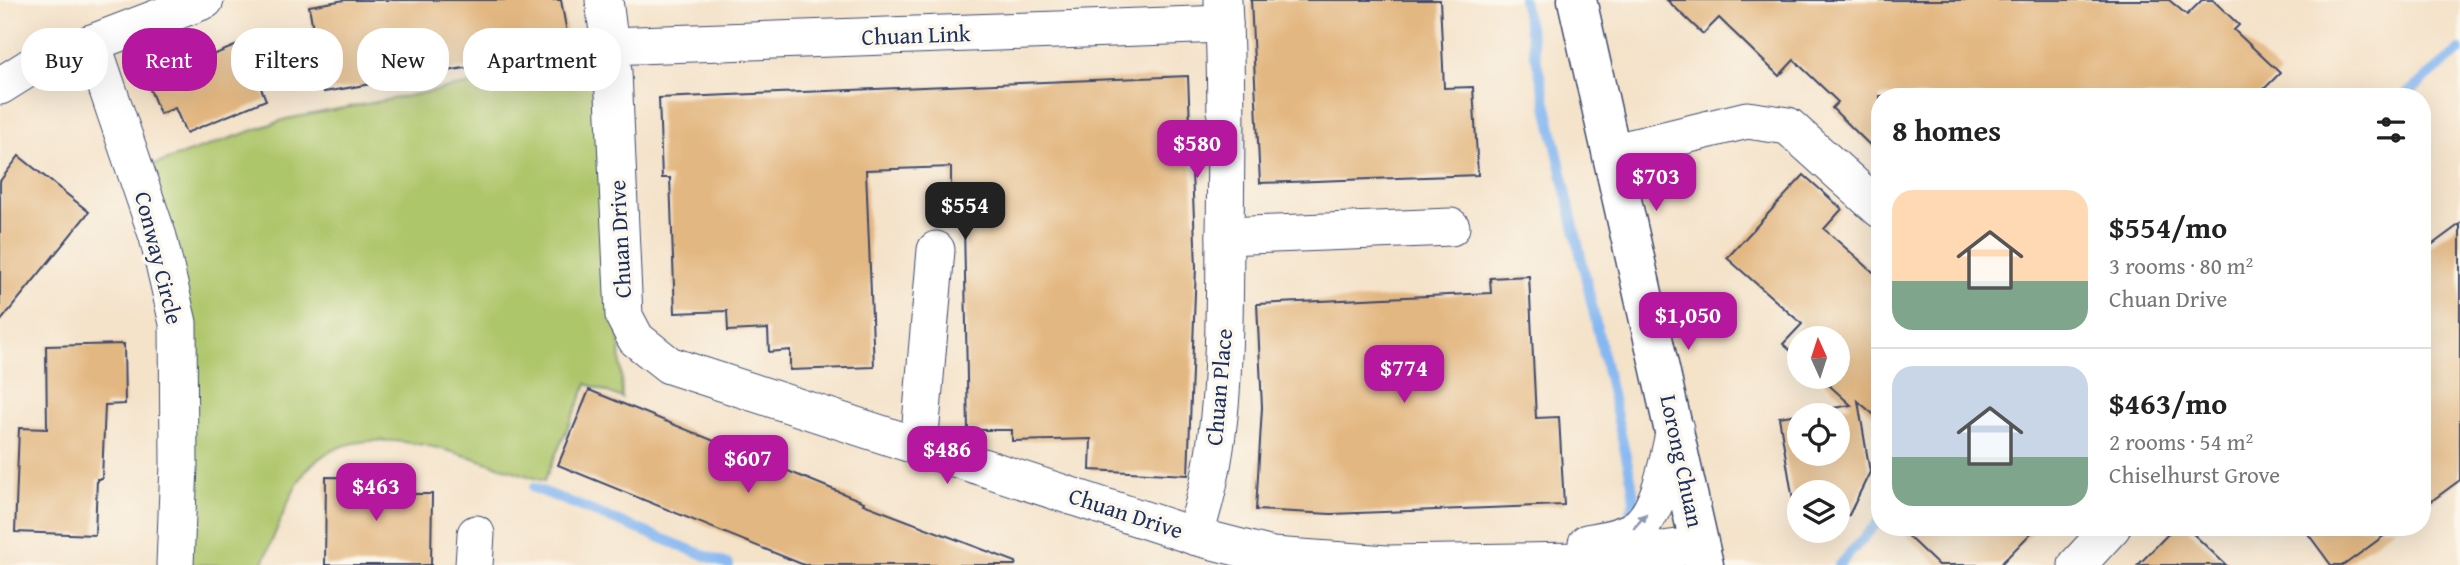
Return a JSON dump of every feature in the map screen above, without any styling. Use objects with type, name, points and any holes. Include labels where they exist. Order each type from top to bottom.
[{"type":"street","points":[[108,37],[205,0]]},
{"type":"street","name":"Chuan Drive","points":[[604,0],[606,28]]},
{"type":"street","name":"Lorong Chuan","points":[[1577,0],[1702,555]]},
{"type":"street","name":"Chuan Link","points":[[621,45],[1223,12]]},
{"type":"street","name":"Chuan Place","points":[[1194,536],[1214,442],[1225,337],[1227,124],[1223,12]]},
{"type":"street","points":[[0,86],[21,73]]},
{"type":"street","name":"Conway Circle","points":[[108,90],[158,237],[177,323],[179,464],[175,565]]},
{"type":"street","name":"Chuan Drive","points":[[613,91],[621,298],[624,316],[636,339],[669,365],[1194,536],[1272,556],[1387,564],[1463,565],[1702,555]]},
{"type":"street","points":[[1611,153],[1747,120],[1788,126],[1871,201]]},
{"type":"street","points":[[1225,236],[1451,227]]},
{"type":"street","points":[[919,446],[936,250]]},
{"type":"street","points":[[1534,562],[1551,551],[1600,540],[1640,525],[1662,485],[1675,429]]},
{"type":"street","points":[[2077,565],[2104,536]]},
{"type":"green space","points":[[463,86],[463,91],[610,91],[622,398],[587,384],[544,481],[450,451],[414,444],[380,441],[348,444],[321,457],[299,481],[262,565],[180,565],[190,358],[136,171],[286,119],[434,91],[449,91],[449,88]]},
{"type":"building","points":[[345,0],[561,0],[566,28],[463,28],[463,68],[449,71],[449,28],[357,28],[357,86],[343,89],[343,28],[313,28],[309,6]]},
{"type":"building","points":[[1251,0],[1440,0],[1444,88],[1473,87],[1478,175],[1260,183]]},
{"type":"building","points":[[1667,0],[2169,0],[2187,15],[2202,0],[2213,0],[2239,25],[2234,30],[2280,73],[2265,88],[1871,88],[1871,146],[1832,108],[1838,102],[1794,60],[1779,76],[1719,18],[1703,34]]},
{"type":"building","points":[[231,48],[231,91],[262,91],[266,100],[186,133],[175,108],[160,114],[151,91],[217,91],[217,53]]},
{"type":"building","points":[[1188,76],[1196,267],[1188,475],[1090,470],[1091,439],[1012,441],[1012,430],[968,430],[964,224],[951,224],[951,167],[866,170],[874,367],[790,370],[790,350],[769,352],[768,329],[728,331],[727,311],[675,313],[670,178],[662,178],[659,98]]},
{"type":"building","points":[[19,156],[89,212],[0,322],[0,181]]},
{"type":"building","points":[[1804,175],[1842,209],[1824,229],[1871,270],[1871,412],[1858,401],[1870,472],[1850,513],[1850,480],[1790,480],[1787,466],[1850,466],[1851,405],[1833,389],[1850,389],[1850,326],[1800,326],[1802,324],[1727,258]]},
{"type":"building","points":[[2460,224],[2460,480],[2431,501],[2431,245]]},
{"type":"building","points":[[1529,276],[1536,418],[1559,417],[1564,505],[1331,514],[1256,510],[1262,407],[1257,304],[1491,293],[1490,278]]},
{"type":"building","points":[[124,344],[125,404],[105,405],[102,479],[97,479],[95,535],[15,532],[19,428],[47,429],[46,346]]},
{"type":"building","points":[[589,390],[864,502],[863,504],[1016,562],[1015,565],[804,565],[558,465]]},
{"type":"building","points":[[1787,416],[1787,465],[1779,417]]},
{"type":"building","points":[[326,477],[400,478],[400,494],[432,494],[431,565],[325,565]]},
{"type":"building","points":[[1907,536],[2028,536],[2000,565],[1938,565]]},
{"type":"building","points":[[2166,536],[2195,536],[2226,565],[2138,565]]},
{"type":"building","points":[[2310,536],[2384,536],[2344,565],[2331,565]]},
{"type":"waterway","points":[[1523,0],[1632,483],[1634,501],[1630,511]]},
{"type":"waterway","points":[[2414,88],[2460,50]]},
{"type":"waterway","points":[[534,488],[729,565]]},
{"type":"waterway","points":[[1839,565],[1871,530]]}]
